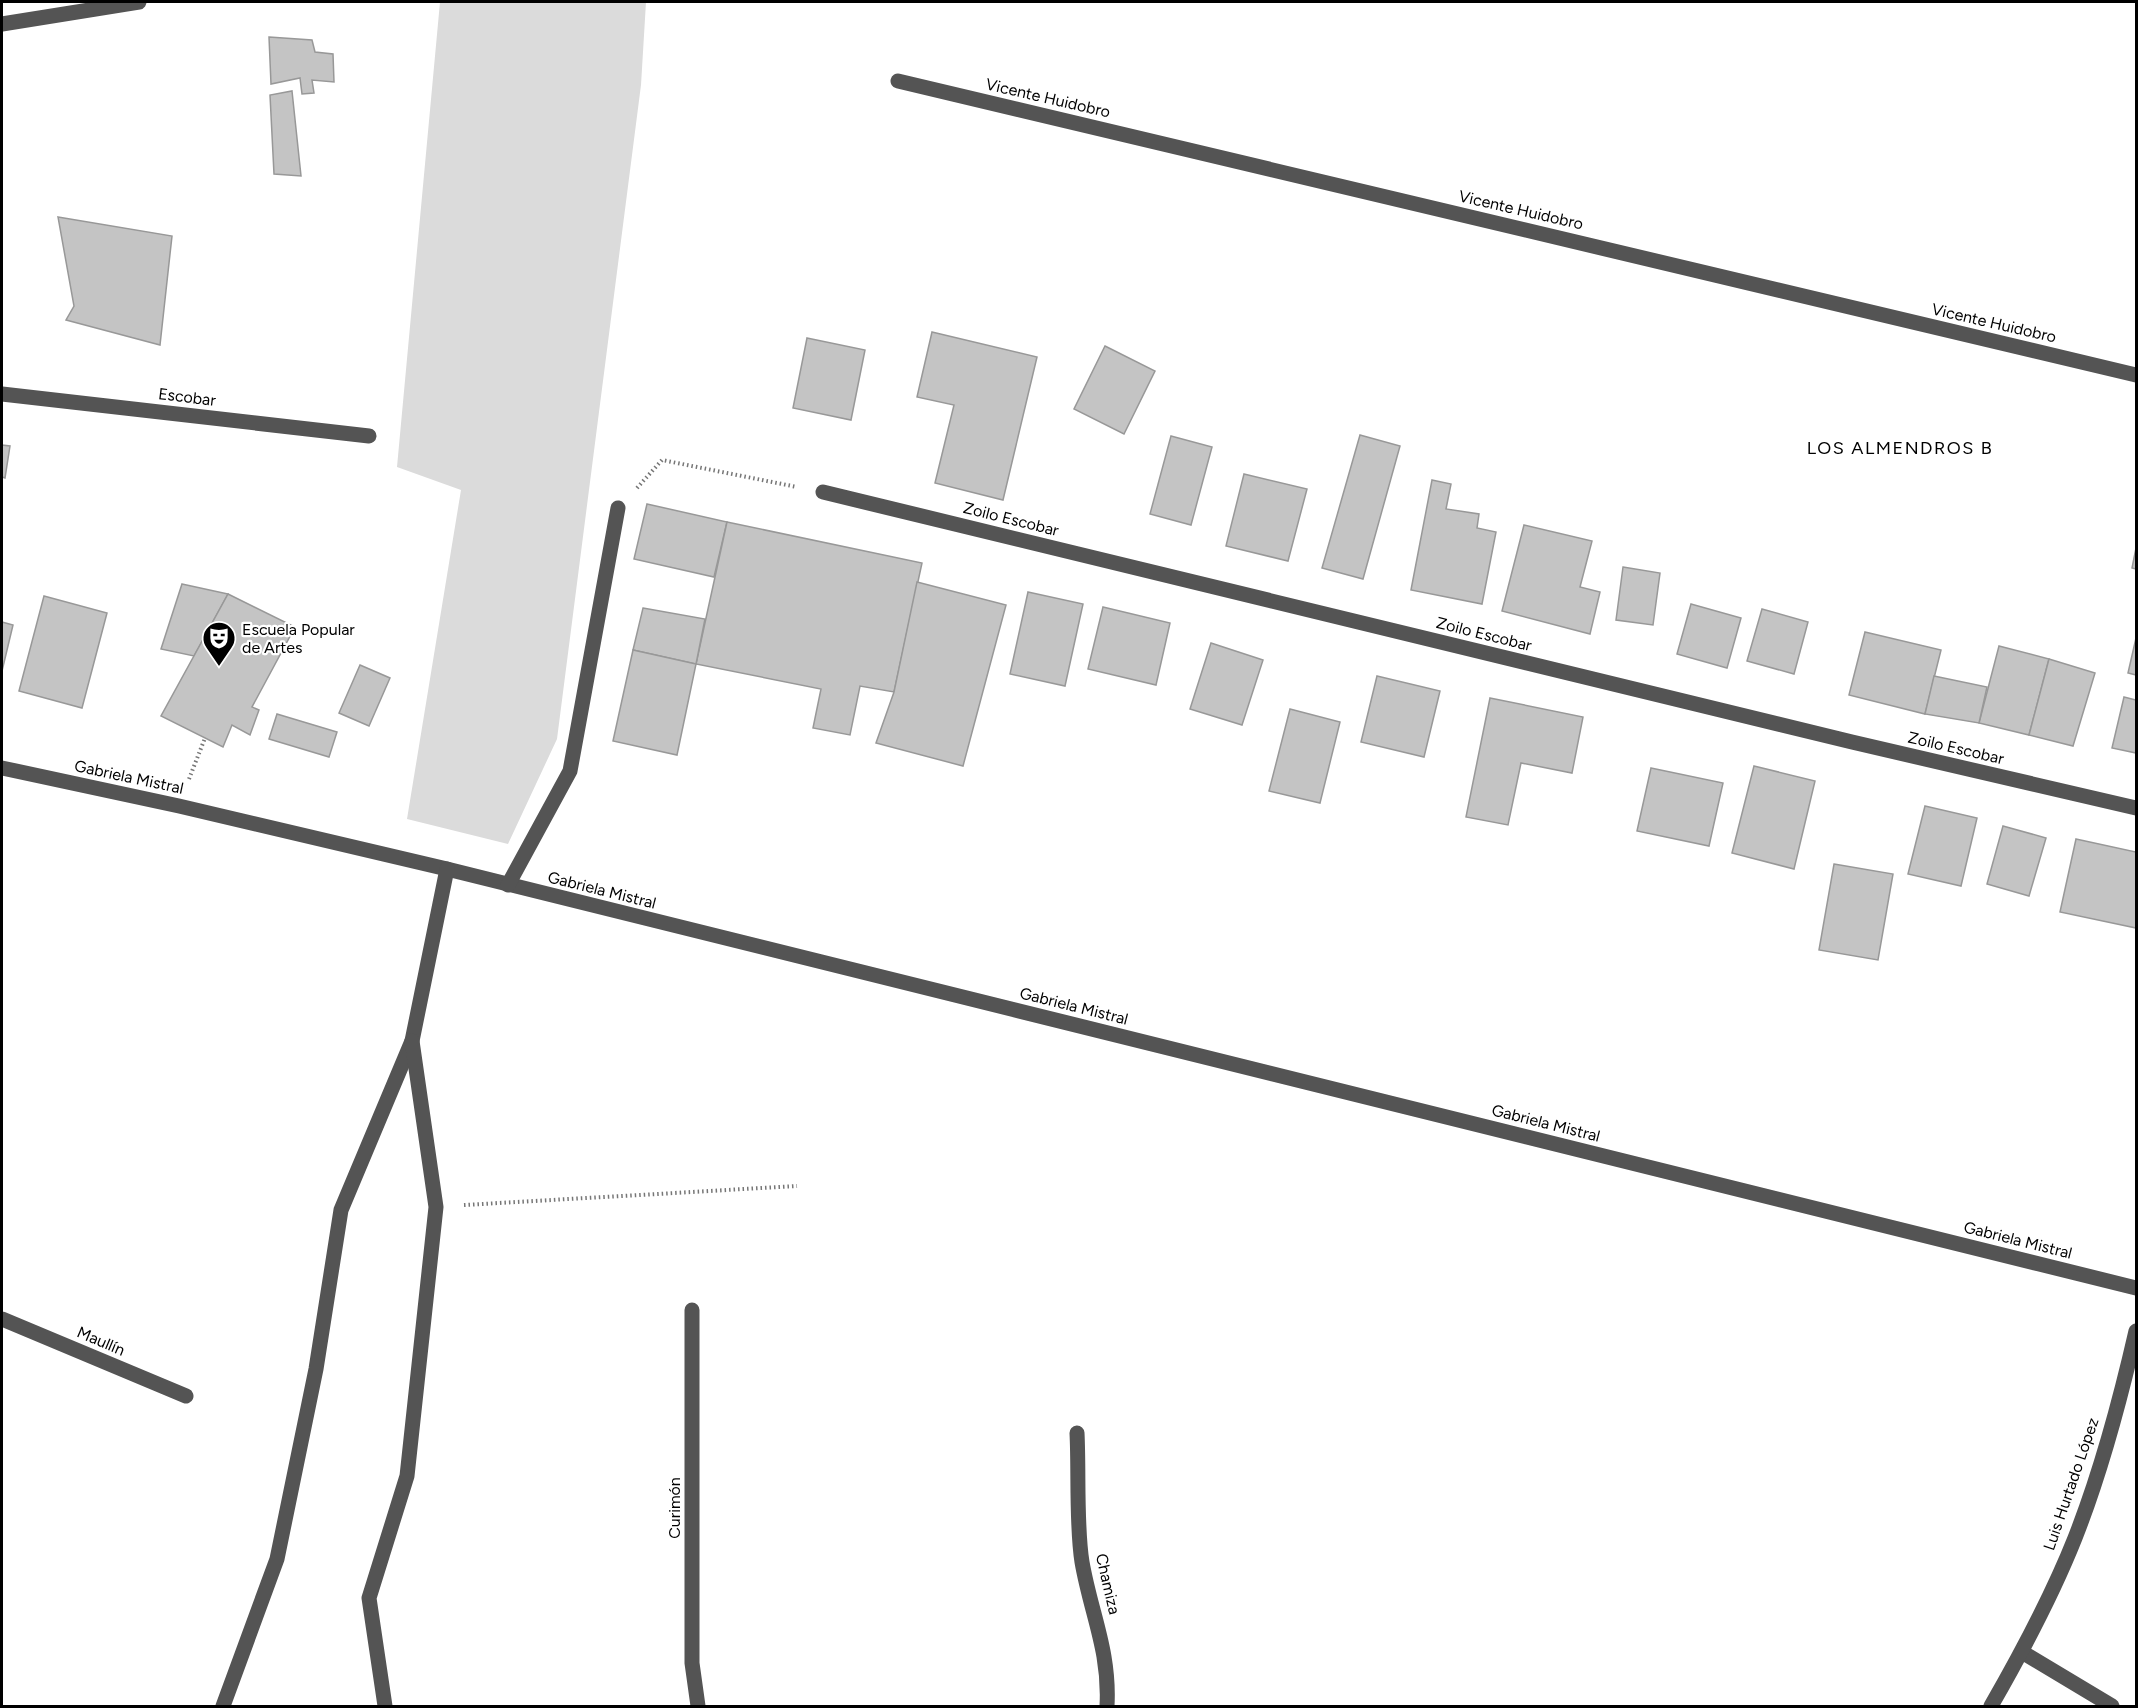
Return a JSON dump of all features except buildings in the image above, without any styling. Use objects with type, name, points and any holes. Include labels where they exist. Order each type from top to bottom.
[{"type":"street","points":[[2,24],[139,2]]},
{"type":"street","name":"Vicente Huidobro","points":[[898,81],[2136,375]]},
{"type":"street","name":"Escobar","points":[[2,394],[369,436]]},
{"type":"street","name":"Zoilo Escobar","points":[[823,492],[1852,742],[2136,808]]},
{"type":"street","points":[[508,885],[570,771],[618,508]]},
{"type":"street","name":"Gabriela Mistral","points":[[2,768],[179,806],[447,869],[2136,1288]]},
{"type":"street","points":[[223,1707],[277,1558],[316,1369],[341,1210],[412,1041],[447,869]]},
{"type":"street","points":[[385,1707],[369,1598],[407,1476],[436,1207],[412,1041]]},
{"type":"street","name":"Curimón","points":[[692,1310],[692,1663],[698,1707]]},
{"type":"street","name":"Maullín","points":[[2,1318],[186,1396]]},
{"type":"street","name":"Luis Hurtado López","points":[[1991,1707],[2022,1652],[2075,1538],[2123,1387],[2136,1331]]},
{"type":"street","name":"Chamiza","points":[[1077,1433],[1082,1561],[1103,1641],[1109,1676],[1107,1707]]},
{"type":"street","points":[[2022,1652],[2112,1707]]},
{"type":"path","points":[[618,508],[662,460],[823,492]]},
{"type":"path","points":[[179,806],[205,738]]},
{"type":"path","points":[[436,1207],[797,1186]]},
{"type":"shaded area","points":[[440,2],[646,2],[641,85],[557,739],[508,844],[407,819],[461,490],[397,467]]},
{"type":"place","name":"Escuela Popular de Artes","points":[[219,667]]},
{"type":"district","name":"LOS ALMENDROS B","points":[[1900,448]]}]
